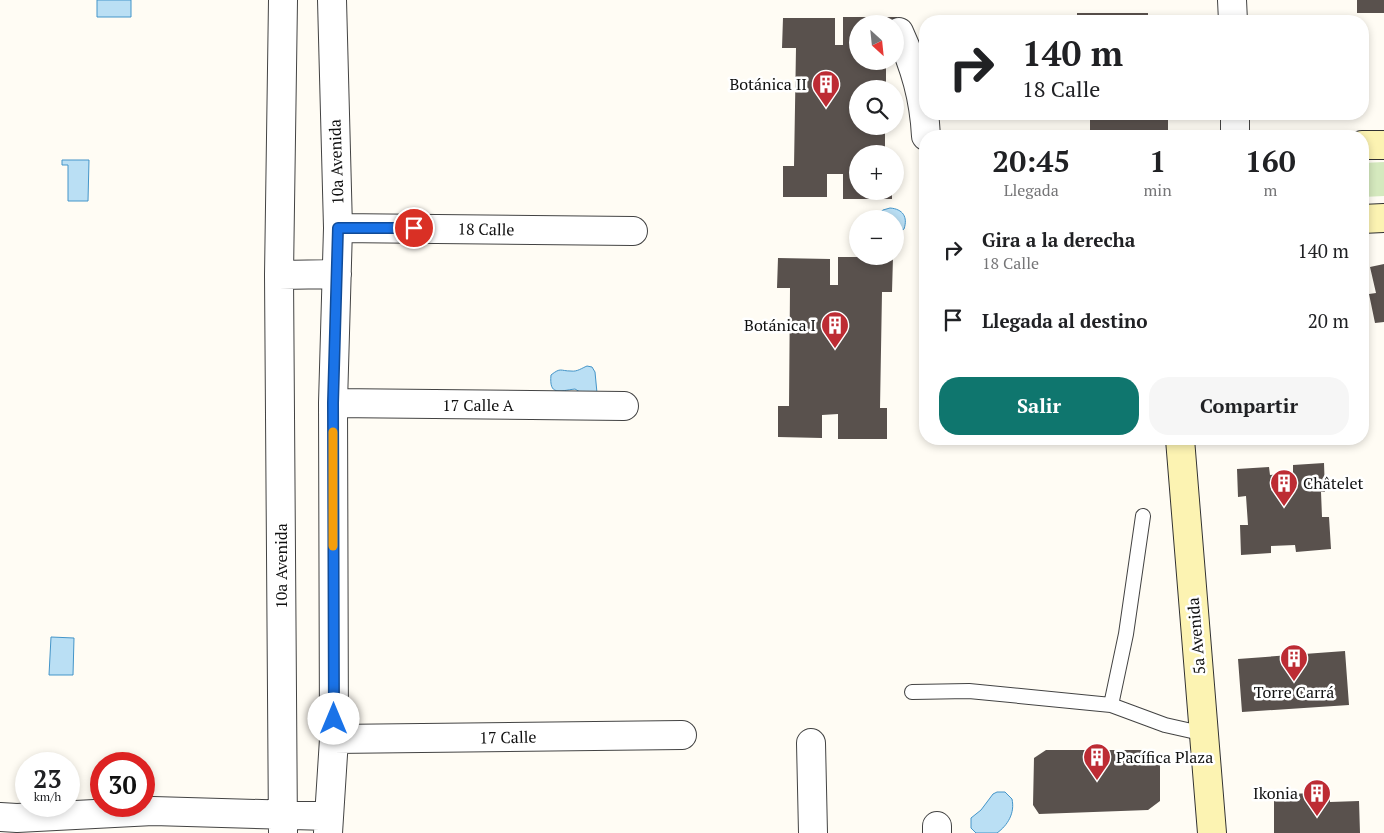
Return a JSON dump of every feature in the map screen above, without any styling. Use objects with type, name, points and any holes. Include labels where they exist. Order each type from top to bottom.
[{"type":"street","name":"10a Avenida","points":[[283,0],[279,275],[283,824]]},
{"type":"street","name":"10a Avenida","points":[[329,825],[334,739],[333,403],[338,228],[332,0]]},
{"type":"street","points":[[1232,0],[1233,15]]},
{"type":"street","points":[[904,45],[919,86]]},
{"type":"street","points":[[1369,145],[1384,145]]},
{"type":"street","points":[[1369,219],[1384,218]]},
{"type":"street","name":"18 Calle","points":[[338,228],[633,231]]},
{"type":"street","points":[[279,275],[336,274]]},
{"type":"street","name":"17 Calle A","points":[[333,403],[624,406]]},
{"type":"street","name":"5a Avenida","points":[[1181,445],[1212,833]]},
{"type":"street","name":"17 Calle","points":[[334,739],[682,735]]},
{"type":"street","points":[[811,743],[813,833]]},
{"type":"street","points":[[11,822],[153,811],[283,824],[329,825]]},
{"type":"lane","points":[[1111,706],[1126,634],[1143,516]]},
{"type":"lane","points":[[912,692],[969,692],[1111,706],[1166,725],[1205,734]]},
{"type":"green space","points":[[1384,162],[1384,196],[1369,197],[1369,163]]},
{"type":"water","points":[[97,0],[131,0],[131,17],[97,17]]},
{"type":"water","points":[[62,160],[89,160],[88,201],[68,201],[68,165],[62,165]]},
{"type":"water","points":[[587,366],[592,367],[595,372],[597,393],[585,395],[575,389],[556,391],[553,389],[551,375],[561,370],[575,371]]},
{"type":"water","points":[[51,637],[74,638],[73,675],[49,675]]},
{"type":"water","points":[[997,792],[1005,792],[1012,799],[1013,804],[1010,818],[997,833],[976,833],[971,828],[971,818]]},
{"type":"building","points":[[1357,0],[1384,0],[1384,13],[1357,13]]},
{"type":"building","points":[[1077,13],[1148,13],[1148,15],[1077,15]]},
{"type":"building","name":"Botánica II","points":[[843,17],[849,17],[849,70],[886,70],[886,80],[849,80],[849,135],[885,135],[885,145],[849,145],[849,199],[843,199],[843,174],[827,174],[827,197],[783,197],[783,166],[794,166],[796,48],[782,48],[783,18],[835,18],[835,45],[843,45]]},
{"type":"building","points":[[1090,120],[1168,120],[1168,130],[1090,130]]},
{"type":"building","name":"Botánica I","points":[[838,257],[849,257],[849,265],[893,265],[892,292],[882,292],[880,408],[887,408],[887,439],[838,439],[838,414],[822,415],[822,438],[778,437],[778,406],[789,406],[790,288],[777,288],[778,258],[830,259],[830,285],[838,285]]},
{"type":"building","points":[[1384,264],[1384,322],[1375,323],[1369,294],[1376,293],[1370,267]]},
{"type":"building","name":"Châtelet","points":[[1324,463],[1325,492],[1321,492],[1322,517],[1329,517],[1331,549],[1296,552],[1295,545],[1271,546],[1271,553],[1241,555],[1240,525],[1248,525],[1246,496],[1238,497],[1237,469],[1269,467],[1270,475],[1293,473],[1293,465]]},
{"type":"building","name":"Torre Carrá","points":[[1345,651],[1349,705],[1242,712],[1238,659]]},
{"type":"building","name":"Pacífica Plaza","points":[[1046,750],[1148,750],[1160,762],[1160,801],[1148,810],[1039,814],[1033,805],[1034,758]]},
{"type":"building","name":"Ikonia","points":[[1330,793],[1330,802],[1359,801],[1360,833],[1274,833],[1274,794]]},
{"type":"slow traffic","points":[[333,432],[333,546]]},
{"type":"place","name":"Botánica II","points":[[826,108]]},
{"type":"place","name":"Botánica I","points":[[835,349]]},
{"type":"place","name":"Châtelet","points":[[1284,507]]},
{"type":"place","name":"Torre Carrá","points":[[1294,682]]},
{"type":"place","name":"Pacífica Plaza","points":[[1097,781]]},
{"type":"place","name":"Ikonia","points":[[1317,817]]},
{"type":"route","points":[[334,719],[333,403],[338,228],[414,228]]}]
